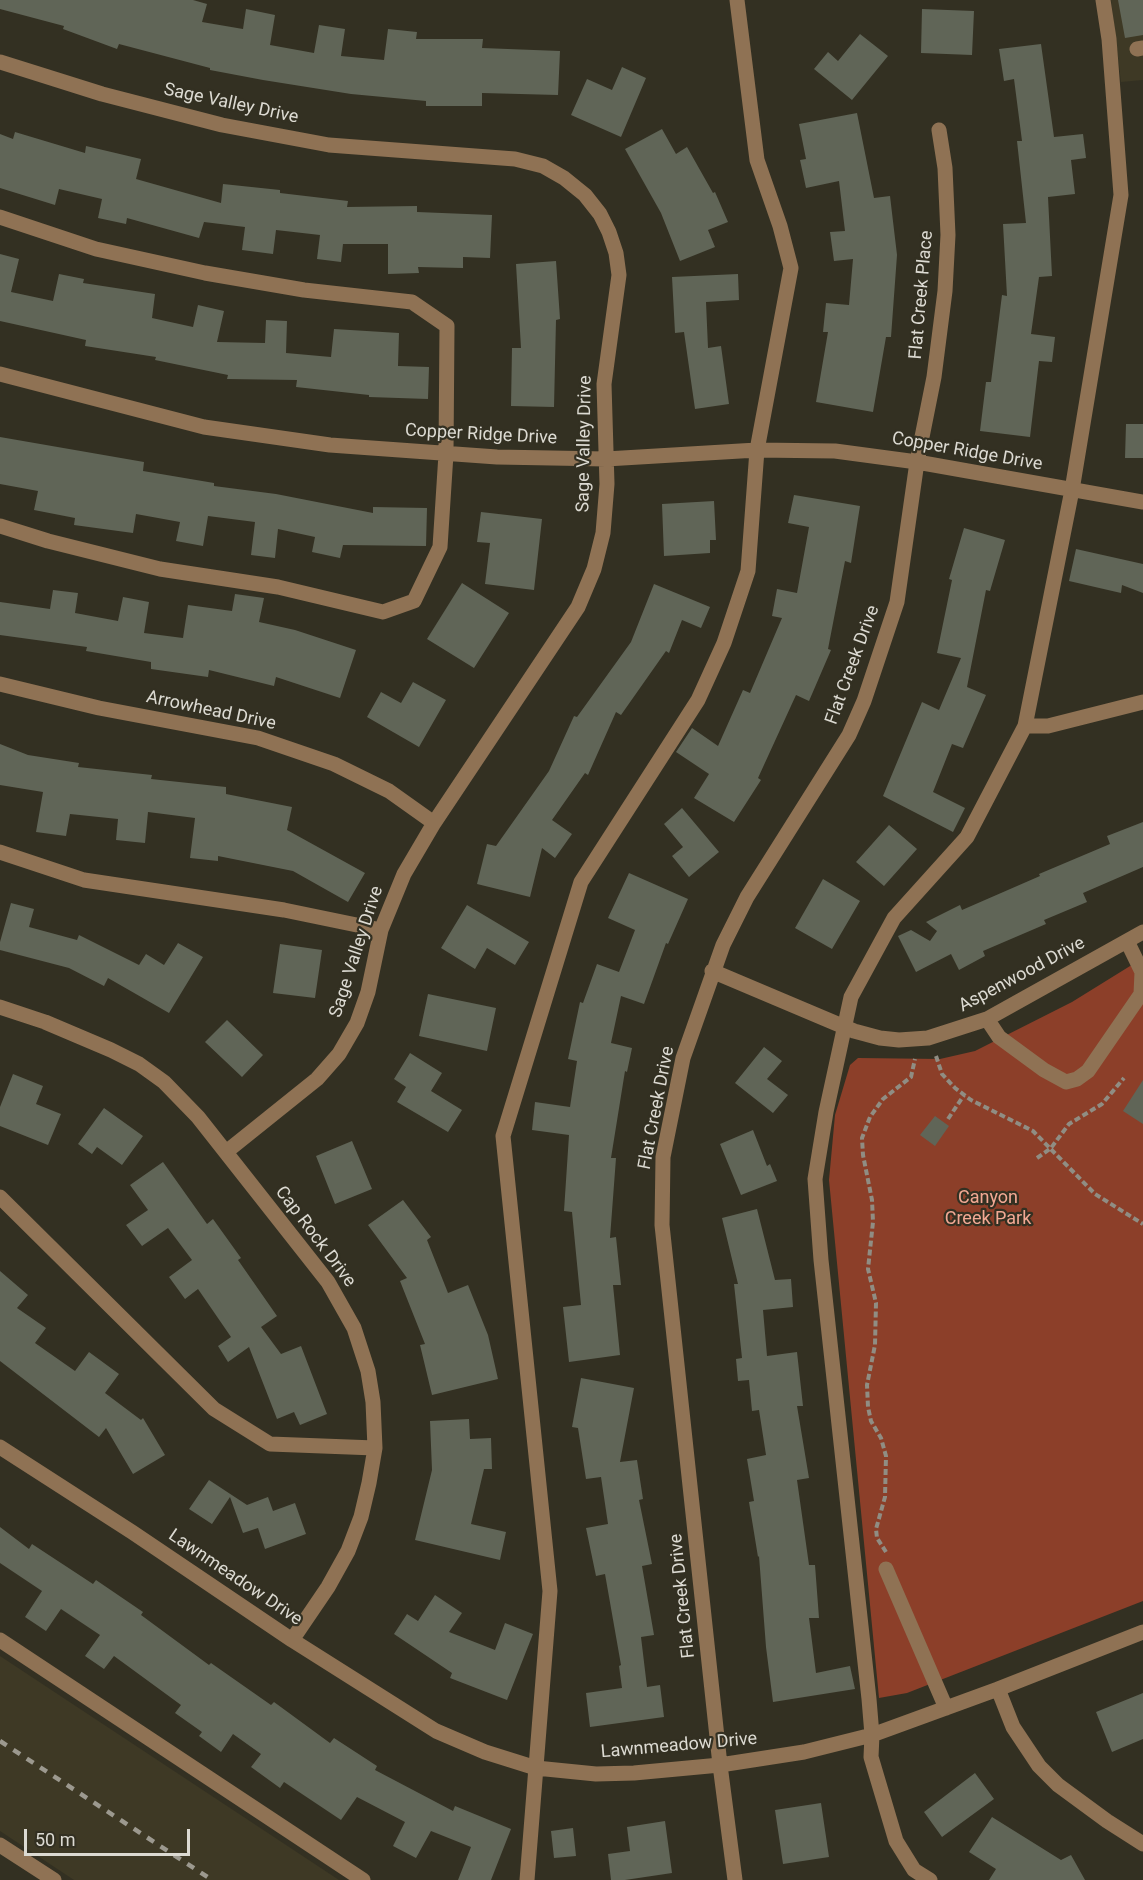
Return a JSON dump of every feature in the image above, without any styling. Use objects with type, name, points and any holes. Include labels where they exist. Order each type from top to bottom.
[{"type":"street","points":[[527,1880],[550,1591],[503,1136],[581,882],[698,700],[724,643],[748,571],[757,450],[791,268],[780,226],[757,160],[737,0]]},
{"type":"street","points":[[930,1880],[914,1870],[896,1840],[871,1757],[872,1735],[822,1272],[815,1179],[826,1112],[851,997],[894,918],[967,837],[1025,726],[1072,489],[1121,195],[1109,39],[1103,0]]},
{"type":"street","name":"Sage Valley Drive","points":[[0,62],[102,94],[222,125],[329,145],[515,159],[543,166],[564,178],[585,195],[600,214],[612,243],[619,274],[603,384],[607,484],[603,533],[594,569],[578,608],[434,823],[404,874],[381,930],[368,992],[357,1023],[339,1054],[317,1079],[226,1152]]},
{"type":"street","name":"Flat Creek Place","points":[[918,462],[934,377],[945,291],[948,235],[945,168],[939,130]]},
{"type":"street","points":[[0,217],[96,249],[205,273],[304,290],[412,302],[447,326],[446,454],[440,547],[414,601],[383,612],[278,587],[160,569],[48,541],[0,526]]},
{"type":"street","name":"Copper Ridge Drive","points":[[0,374],[204,427],[330,445],[497,457],[606,459],[757,450],[835,451],[918,462],[1143,502]]},
{"type":"street","name":"Flat Creek Drive","points":[[735,1880],[720,1766],[662,1225],[663,1157],[683,1058],[712,971],[747,897],[849,735],[864,701],[897,602],[918,462]]},
{"type":"street","name":"Arrowhead Drive","points":[[0,684],[99,708],[258,738],[334,764],[388,791],[434,823]]},
{"type":"street","points":[[1025,726],[1047,726],[1143,702]]},
{"type":"street","points":[[0,852],[84,880],[284,910],[381,930]]},
{"type":"street","name":"Aspenwood Drive","points":[[712,971],[801,1010],[880,1038],[899,1040],[928,1038],[987,1019],[1143,932]]},
{"type":"street","points":[[987,1019],[999,1037],[1044,1070],[1066,1082],[1077,1079],[1088,1071],[1141,994],[1142,972],[1127,941]]},
{"type":"street","name":"Cap Rock Drive","points":[[0,1007],[45,1022],[111,1050],[139,1064],[164,1083],[198,1116],[328,1282],[354,1328],[368,1371],[373,1402],[375,1448],[369,1483],[361,1517],[348,1551],[328,1587],[292,1640]]},
{"type":"street","points":[[0,1197],[214,1409],[270,1444],[375,1448]]},
{"type":"street","name":"Lawnmeadow Drive","points":[[0,1447],[132,1532],[292,1640],[436,1731],[476,1748],[536,1768],[615,1774],[720,1766],[804,1752],[872,1735],[1143,1632]]},
{"type":"street","points":[[886,1569],[946,1708]]},
{"type":"street","points":[[0,1640],[363,1880]]},
{"type":"street","points":[[998,1689],[1013,1727],[1038,1766],[1058,1785],[1143,1844]]},
{"type":"street","points":[[0,1845],[54,1880]]},
{"type":"path","points":[[936,1056],[946,1081],[964,1095],[1033,1131],[1095,1194],[1143,1224]]},
{"type":"path","points":[[886,1551],[878,1538],[876,1529],[885,1497],[886,1456],[881,1438],[871,1421],[867,1407],[867,1385],[875,1345],[876,1303],[868,1269],[873,1222],[872,1200],[862,1155],[862,1138],[870,1118],[883,1099],[912,1077],[915,1059]]},
{"type":"path","points":[[1037,1158],[1051,1148],[1069,1124],[1102,1104],[1124,1078]]},
{"type":"path","points":[[948,1119],[964,1095]]},
{"type":"shaded area","points":[[1111,0],[1143,0],[1143,80],[1121,82]]},
{"type":"shaded area","points":[[0,1656],[339,1880],[74,1880],[0,1831]]},
{"type":"green space","name":"Canyon Creek Park","points":[[1143,958],[1143,1601],[907,1693],[879,1698],[829,1180],[835,1115],[850,1065],[858,1058],[940,1059],[975,1051],[1072,1002]]},
{"type":"building","points":[[0,0],[193,0],[207,4],[202,22],[243,29],[246,9],[275,15],[270,45],[314,53],[319,25],[345,29],[341,56],[384,60],[388,29],[417,32],[416,39],[483,39],[482,48],[560,51],[558,95],[482,93],[482,106],[426,106],[426,101],[351,94],[263,80],[210,70],[210,68],[119,44],[117,49],[63,29],[64,26],[0,9]]},
{"type":"building","points":[[1118,0],[1143,0],[1143,35],[1125,38]]},
{"type":"building","points":[[922,9],[974,11],[972,55],[921,53]]},
{"type":"building","points":[[860,34],[888,56],[852,100],[814,69],[828,52],[838,61]]},
{"type":"building","points":[[1041,44],[1054,137],[1083,134],[1086,158],[1071,160],[1075,194],[1048,197],[1052,276],[1039,277],[1031,334],[1055,337],[1052,362],[1039,361],[1030,437],[980,431],[986,382],[991,382],[1002,295],[1007,296],[1003,224],[1026,223],[1017,141],[1022,141],[1014,79],[1004,81],[999,49]]},
{"type":"building","points":[[622,67],[646,78],[621,137],[571,115],[587,79],[612,90]]},
{"type":"building","points":[[857,113],[874,198],[890,196],[897,255],[891,337],[886,337],[873,412],[816,402],[828,332],[823,332],[826,303],[849,305],[853,259],[834,261],[830,232],[845,231],[839,181],[806,188],[800,160],[806,159],[799,124]]},
{"type":"building","points":[[662,129],[676,154],[687,147],[713,193],[715,192],[728,222],[708,230],[715,247],[680,261],[661,213],[625,149]]},
{"type":"building","points":[[15,132],[85,153],[86,146],[141,159],[136,179],[221,203],[223,184],[348,201],[347,207],[417,206],[417,212],[492,215],[490,258],[463,257],[463,268],[418,267],[419,273],[388,274],[388,244],[343,244],[341,262],[317,259],[320,235],[276,230],[273,254],[242,250],[245,227],[204,222],[199,238],[127,218],[126,224],[98,218],[102,199],[59,189],[55,205],[0,188],[0,134],[13,139]]},
{"type":"building","points":[[0,254],[19,259],[11,292],[53,301],[59,274],[84,279],[83,283],[155,294],[152,318],[193,327],[198,305],[224,311],[217,342],[265,343],[266,320],[287,321],[286,353],[331,357],[334,329],[399,333],[398,366],[429,367],[428,399],[369,397],[369,395],[296,387],[297,380],[227,379],[228,375],[155,360],[156,357],[85,346],[86,340],[0,321]]},
{"type":"building","points":[[556,261],[560,319],[556,320],[554,407],[511,406],[512,348],[521,348],[516,264]]},
{"type":"building","points":[[738,274],[739,300],[706,302],[708,348],[721,346],[729,404],[695,409],[684,332],[675,333],[672,277]]},
{"type":"building","points":[[1126,424],[1143,424],[1143,458],[1125,458]]},
{"type":"building","points":[[0,437],[144,462],[143,471],[214,483],[214,486],[276,494],[373,513],[373,507],[427,508],[426,546],[343,545],[340,558],[312,552],[315,537],[278,529],[275,558],[251,555],[255,522],[208,516],[203,546],[176,541],[180,522],[136,514],[133,533],[74,525],[75,518],[34,510],[38,491],[0,484]]},
{"type":"building","points":[[794,495],[860,506],[851,563],[845,561],[828,649],[831,650],[809,701],[796,695],[758,778],[761,780],[734,822],[694,798],[709,774],[676,752],[692,728],[718,746],[743,690],[750,693],[782,618],[772,616],[777,589],[797,593],[809,527],[788,523]]},
{"type":"building","points":[[714,501],[716,540],[710,540],[710,553],[664,556],[662,504]]},
{"type":"building","points":[[481,512],[542,519],[534,590],[485,584],[490,543],[477,542]]},
{"type":"building","points":[[964,528],[1005,540],[990,591],[986,590],[967,687],[986,695],[963,748],[952,744],[933,792],[965,808],[953,832],[883,796],[922,702],[939,710],[961,658],[937,653],[952,580],[949,579]]},
{"type":"building","points":[[1076,549],[1143,564],[1143,593],[1122,585],[1121,593],[1069,581]]},
{"type":"building","points":[[462,583],[509,613],[474,668],[427,639]]},
{"type":"building","points":[[654,584],[710,607],[701,628],[682,620],[669,653],[666,651],[621,715],[616,712],[588,775],[585,773],[552,820],[572,834],[555,858],[542,848],[530,897],[477,884],[487,844],[496,846],[549,771],[574,716],[577,717],[631,642]]},
{"type":"building","points":[[53,590],[78,593],[75,613],[118,621],[123,597],[149,602],[144,633],[183,638],[188,605],[232,611],[235,594],[264,598],[259,622],[295,630],[356,650],[340,698],[276,677],[274,686],[209,670],[208,677],[151,669],[151,662],[86,651],[87,647],[0,635],[0,602],[50,609]]},
{"type":"building","points":[[413,682],[446,700],[419,747],[367,717],[381,692],[401,703]]},
{"type":"building","points":[[0,744],[28,755],[79,763],[78,767],[152,775],[151,779],[226,787],[226,794],[292,807],[287,830],[365,873],[348,902],[293,871],[218,856],[218,861],[190,858],[195,818],[148,812],[145,843],[116,840],[118,819],[70,814],[66,836],[36,832],[43,792],[0,785]]},
{"type":"building","points":[[682,808],[719,852],[689,877],[672,856],[683,847],[664,824]]},
{"type":"building","points":[[1143,822],[1143,867],[1083,893],[1087,902],[1044,920],[1046,924],[983,951],[985,956],[959,970],[951,954],[916,972],[898,936],[911,930],[930,941],[937,931],[926,922],[960,905],[962,910],[1110,844],[1107,836]]},
{"type":"building","points":[[889,825],[917,849],[884,886],[856,862]]},
{"type":"building","points":[[629,873],[688,899],[668,944],[666,943],[644,1004],[621,996],[611,1043],[632,1048],[627,1072],[625,1071],[611,1158],[616,1158],[610,1238],[616,1237],[621,1285],[613,1285],[620,1355],[569,1362],[563,1307],[581,1305],[572,1212],[564,1211],[569,1135],[532,1130],[535,1102],[570,1107],[577,1061],[568,1059],[580,1002],[583,1003],[597,964],[619,972],[635,930],[608,918]]},
{"type":"building","points":[[823,879],[860,901],[832,949],[795,928]]},
{"type":"building","points":[[11,903],[34,909],[29,927],[77,940],[79,935],[139,965],[146,954],[164,965],[178,943],[203,957],[169,1013],[108,978],[104,986],[69,968],[0,950],[0,942]]},
{"type":"building","points":[[467,905],[529,942],[515,965],[487,948],[475,969],[441,948]]},
{"type":"building","points":[[280,944],[322,950],[315,998],[273,993]]},
{"type":"building","points":[[428,994],[496,1008],[487,1051],[419,1036]]},
{"type":"building","points":[[227,1020],[263,1055],[242,1077],[205,1042]]},
{"type":"building","points":[[764,1047],[782,1061],[767,1079],[788,1095],[773,1113],[735,1083]]},
{"type":"building","points":[[410,1053],[442,1073],[431,1091],[462,1110],[448,1132],[397,1102],[406,1087],[394,1079]]},
{"type":"building","points":[[13,1074],[43,1086],[36,1104],[61,1114],[48,1145],[0,1126],[0,1107]]},
{"type":"building","points":[[1143,1080],[1143,1124],[1123,1111]]},
{"type":"building","points":[[104,1108],[143,1136],[122,1165],[97,1147],[92,1154],[78,1144]]},
{"type":"building","points":[[935,1116],[949,1126],[935,1146],[920,1135]]},
{"type":"building","points":[[753,1130],[767,1166],[770,1164],[777,1181],[741,1195],[720,1144]]},
{"type":"building","points":[[352,1141],[372,1189],[335,1204],[316,1156]]},
{"type":"building","points":[[163,1162],[207,1224],[213,1219],[241,1258],[238,1260],[277,1316],[261,1327],[281,1354],[301,1346],[327,1414],[300,1425],[294,1412],[277,1419],[249,1347],[228,1362],[218,1346],[231,1337],[198,1289],[185,1299],[169,1277],[192,1260],[168,1228],[142,1246],[126,1225],[148,1210],[130,1185]]},
{"type":"building","points":[[403,1200],[431,1237],[427,1240],[448,1293],[468,1285],[488,1335],[498,1379],[432,1395],[420,1345],[425,1344],[400,1281],[407,1278],[368,1225]]},
{"type":"building","points":[[757,1209],[775,1280],[791,1279],[793,1307],[763,1310],[767,1356],[797,1352],[803,1406],[797,1406],[809,1478],[797,1480],[809,1565],[815,1565],[819,1618],[809,1618],[816,1673],[850,1666],[855,1689],[773,1702],[759,1556],[749,1502],[754,1501],[747,1459],[766,1455],[759,1410],[752,1411],[749,1380],[738,1381],[736,1359],[742,1358],[734,1284],[738,1284],[722,1218]]},
{"type":"building","points":[[0,1271],[28,1295],[17,1308],[46,1328],[35,1343],[75,1371],[89,1352],[119,1374],[105,1393],[141,1420],[143,1418],[165,1455],[133,1474],[106,1428],[99,1437],[0,1361]]},
{"type":"building","points":[[581,1378],[634,1388],[620,1462],[637,1460],[643,1499],[639,1500],[652,1564],[642,1566],[654,1635],[641,1637],[647,1687],[660,1685],[664,1717],[590,1727],[586,1693],[622,1688],[619,1666],[621,1665],[605,1574],[596,1576],[586,1528],[608,1524],[601,1477],[586,1479],[578,1428],[572,1427]]},
{"type":"building","points":[[469,1419],[470,1439],[491,1438],[492,1469],[484,1469],[471,1524],[506,1532],[500,1560],[415,1540],[432,1470],[430,1421]]},
{"type":"building","points":[[209,1480],[247,1505],[268,1497],[273,1511],[295,1503],[306,1534],[265,1549],[258,1528],[243,1533],[230,1497],[212,1524],[189,1509]]},
{"type":"building","points":[[0,1527],[29,1549],[32,1544],[93,1584],[96,1580],[143,1612],[141,1615],[209,1665],[211,1663],[271,1705],[274,1702],[330,1743],[334,1738],[377,1766],[375,1770],[453,1811],[455,1806],[511,1829],[491,1880],[458,1880],[471,1847],[431,1831],[416,1858],[393,1846],[405,1822],[357,1797],[341,1820],[284,1782],[280,1788],[251,1767],[261,1754],[233,1734],[221,1752],[199,1736],[202,1732],[175,1713],[181,1705],[114,1656],[104,1669],[85,1656],[100,1635],[61,1609],[46,1631],[25,1617],[42,1591],[0,1563]]},
{"type":"building","points":[[435,1595],[462,1613],[449,1632],[495,1650],[505,1623],[533,1634],[507,1700],[450,1678],[452,1673],[394,1634],[407,1614],[418,1621]]},
{"type":"building","points":[[1143,1693],[1143,1739],[1112,1752],[1096,1712]]},
{"type":"building","points":[[975,1773],[994,1799],[942,1837],[924,1812]]},
{"type":"building","points":[[821,1803],[829,1857],[783,1864],[775,1810]]},
{"type":"building","points":[[992,1817],[1061,1860],[1071,1855],[1085,1880],[989,1880],[996,1869],[969,1852]]},
{"type":"building","points":[[665,1821],[672,1873],[611,1880],[608,1854],[630,1851],[627,1827]]},
{"type":"building","points":[[573,1828],[576,1856],[554,1858],[551,1831]]},
{"type":"railway","points":[[0,1741],[212,1880]]}]
